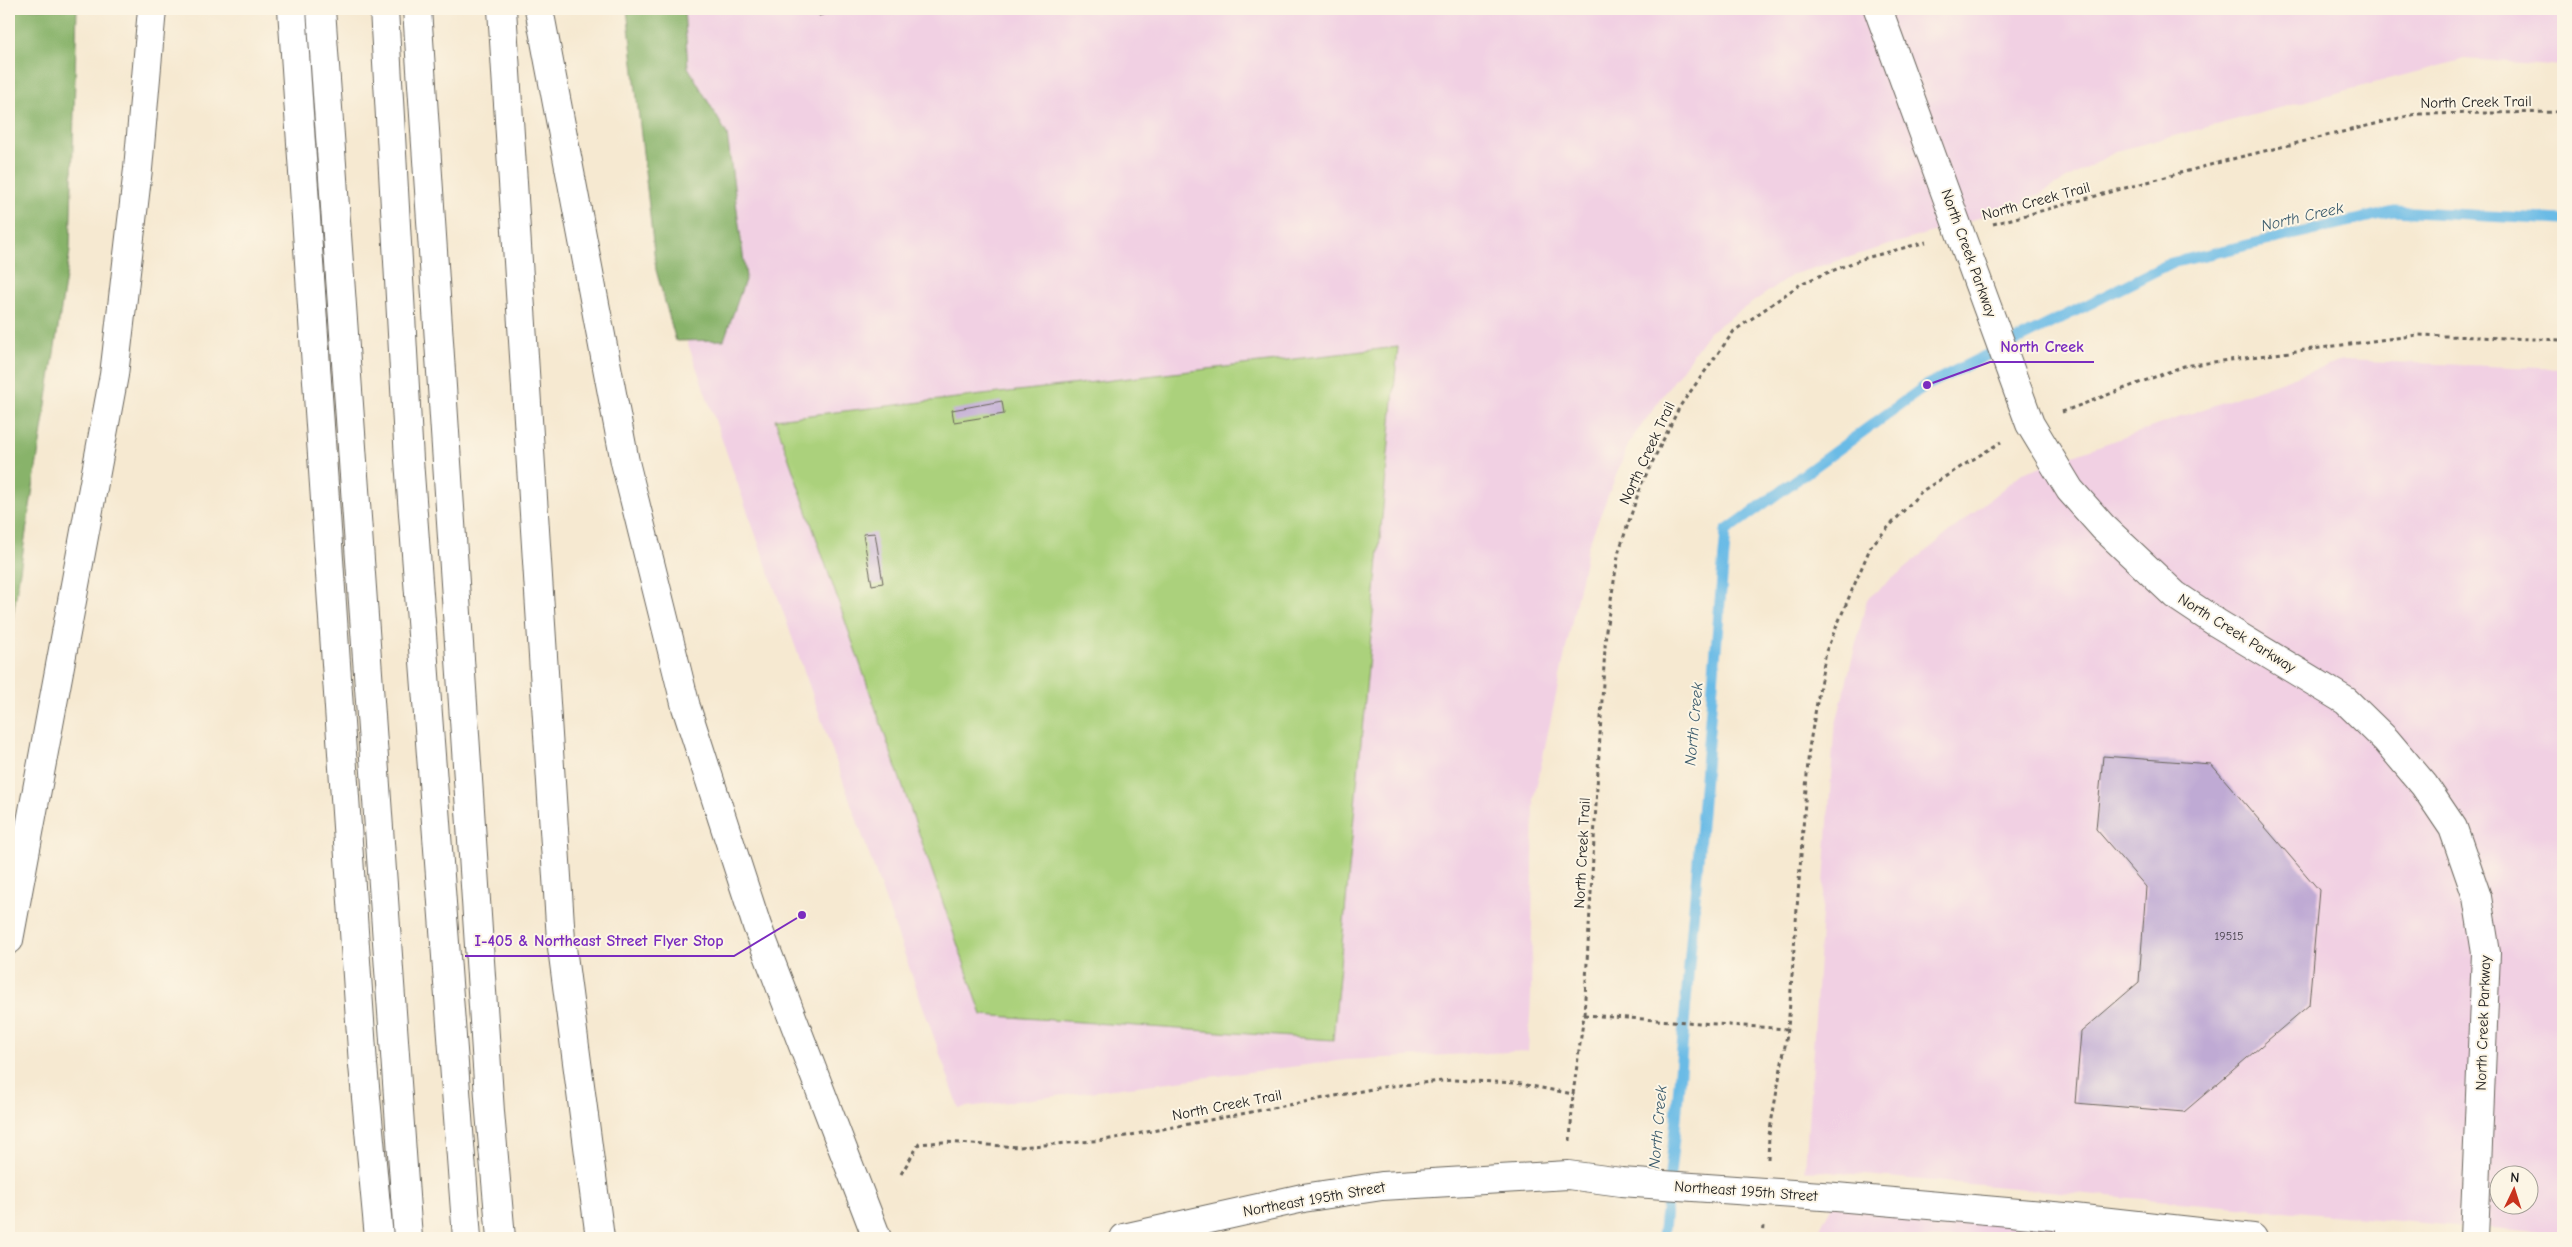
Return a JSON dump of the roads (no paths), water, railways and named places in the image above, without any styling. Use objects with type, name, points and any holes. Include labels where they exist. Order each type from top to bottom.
[{"type":"main road","points":[[9,940],[114,375],[138,169],[152,9]]},
{"type":"main road","points":[[292,9],[363,1065],[379,1238]]},
{"type":"main road","points":[[321,9],[408,1238]]},
{"type":"main road","points":[[384,9],[409,460],[467,1238]]},
{"type":"main road","points":[[417,9],[489,1102],[501,1238]]},
{"type":"main road","points":[[502,9],[562,940],[600,1238]]},
{"type":"main road","points":[[538,9],[627,471],[686,707],[757,926],[877,1238]]},
{"type":"main road","name":"North Creek Parkway","points":[[1878,9],[1962,232],[2030,424],[2070,490],[2110,534],[2175,595],[2217,623],[2346,701],[2386,740],[2418,777],[2453,828],[2477,897],[2486,953],[2474,1238]]},
{"type":"main road","name":"Northeast 195th Street","points":[[1124,1238],[1302,1198],[1382,1186],[1568,1175],[1621,1182],[1766,1192],[2065,1228],[2253,1238]]},
{"type":"waterway","name":"North Creek","points":[[1663,1238],[1676,1119],[1726,531],[1927,385],[2171,263],[2394,211],[2563,220]]},
{"type":"place","name":"North Creek","points":[[1927,385]]},
{"type":"place","name":"I-405 & Northeast Street Flyer Stop","points":[[802,915]]}]
